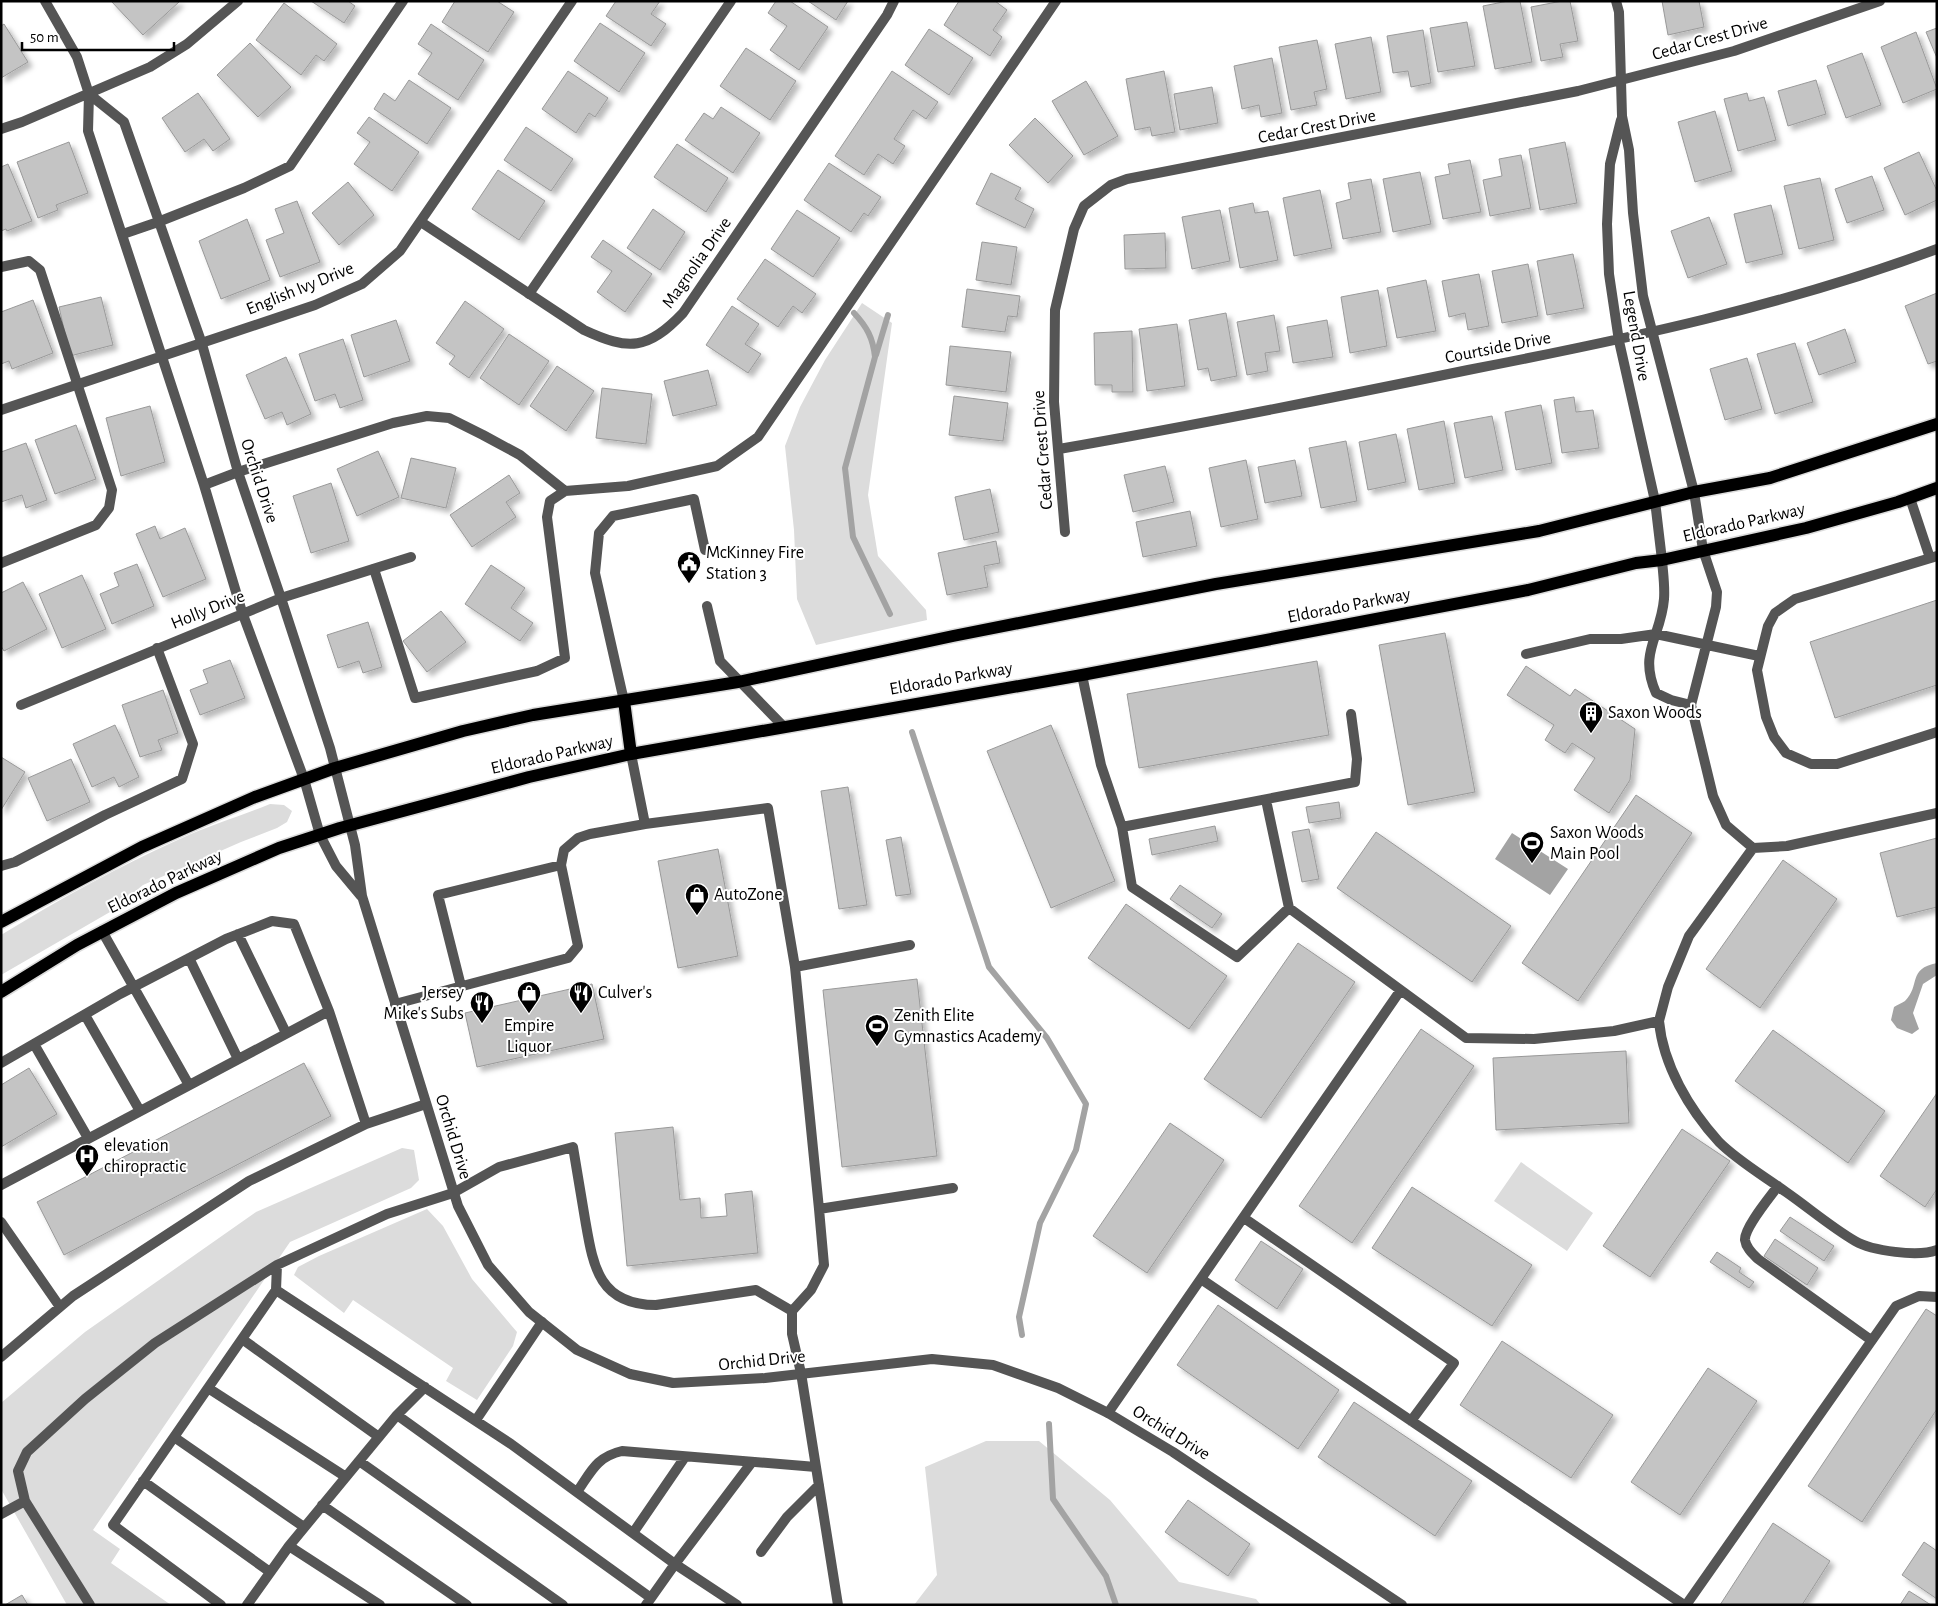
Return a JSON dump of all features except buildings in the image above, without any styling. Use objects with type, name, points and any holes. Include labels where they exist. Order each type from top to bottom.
[{"type":"main road","points":[[1,922],[142,847],[255,797],[335,768],[464,731],[533,715],[738,682],[943,638],[1216,584],[1539,532],[1655,501],[1770,478],[1937,424]]},
{"type":"main road","name":"Eldorado Parkway","points":[[1,992],[102,931],[176,893],[279,848],[350,825],[529,777],[631,754],[1082,675],[1528,590],[1636,563],[1662,560],[1806,528],[1910,498],[1937,488]]},
{"type":"main road","points":[[624,700],[631,754]]},
{"type":"street","name":"Orchid Drive","points":[[45,1],[77,57],[89,94],[88,131],[123,234],[160,358],[204,485],[242,612],[304,779],[320,835],[336,866],[362,896]]},
{"type":"street","points":[[1,129],[22,122],[150,67],[188,44],[238,1]]},
{"type":"street","points":[[123,234],[244,188],[290,166],[403,1]]},
{"type":"street","name":"English Ivy Drive","points":[[1,410],[314,305],[362,284],[400,251],[572,1]]},
{"type":"street","points":[[529,294],[732,1]]},
{"type":"street","name":"Magnolia Drive","points":[[420,222],[584,330],[608,341],[634,344],[653,340],[670,327],[688,307],[887,15],[894,1]]},
{"type":"street","points":[[374,569],[415,698],[536,671],[565,658],[547,517],[550,501],[566,491],[628,486],[717,466],[758,437],[1056,1]]},
{"type":"street","name":"Legend Drive","points":[[1616,1],[1619,12],[1622,116],[1629,150],[1632,213],[1642,296],[1694,492],[1703,550],[1717,592],[1708,646],[1691,705],[1671,700],[1656,693],[1649,677],[1648,658],[1664,599],[1662,560],[1655,501],[1618,341],[1609,274],[1607,224],[1610,164],[1622,116]]},
{"type":"street","name":"Cedar Crest Drive","points":[[1065,532],[1054,402],[1055,310],[1074,229],[1084,206],[1111,185],[1127,180],[1316,144],[1620,81],[1734,51],[1880,1]]},
{"type":"street","name":"Orchid Drive","points":[[89,94],[124,122],[202,344],[238,472],[282,598],[335,768],[357,854],[362,896],[453,1192],[488,1265],[529,1312],[577,1350],[630,1374],[673,1383],[722,1382],[932,1359],[993,1366],[1058,1388],[1108,1413],[1173,1452],[1402,1605]]},
{"type":"street","name":"Courtside Drive","points":[[1059,449],[1190,426],[1618,341],[1767,304],[1884,269],[1937,249]]},
{"type":"street","points":[[1,267],[29,261],[40,270],[112,490],[109,508],[96,524],[88,529],[1,563]]},
{"type":"street","points":[[204,485],[238,472],[393,423],[427,416],[449,418],[483,435],[520,455],[566,491]]},
{"type":"street","points":[[1910,498],[1933,557],[1795,599],[1775,614],[1768,626],[1757,670],[1763,705],[1770,728],[1780,746],[1786,753],[1810,764],[1837,764],[1937,732]]},
{"type":"street","points":[[624,700],[595,572],[598,532],[613,516],[694,499],[706,550]]},
{"type":"street","name":"Holly Drive","points":[[21,705],[242,612],[411,557]]},
{"type":"street","points":[[707,606],[720,660],[738,682],[784,727]]},
{"type":"street","points":[[1526,654],[1590,639],[1621,639],[1656,634],[1759,656]]},
{"type":"street","points":[[1,866],[15,862],[105,815],[182,779],[193,744],[157,648]]},
{"type":"street","points":[[1082,675],[1101,765],[1122,827],[1132,887],[1237,958],[1289,908]]},
{"type":"street","points":[[1691,705],[1713,796],[1726,825],[1753,848],[1787,846],[1937,813]]},
{"type":"street","points":[[1122,827],[1355,782],[1357,759],[1351,714]]},
{"type":"street","points":[[631,754],[645,824]]},
{"type":"street","points":[[1266,800],[1289,908],[1466,1038],[1542,1038],[1614,1031],[1660,1021]]},
{"type":"street","points":[[395,1004],[568,958],[578,946],[561,864],[564,850],[578,838],[645,824],[768,808],[795,967],[824,1265],[811,1290],[792,1311],[792,1334],[801,1373],[838,1605]]},
{"type":"street","points":[[1753,848],[1689,936],[1668,987],[1660,1021],[1661,1039],[1667,1059],[1695,1111],[1720,1143],[1778,1186],[1856,1241],[1896,1251],[1931,1252],[1937,1250]]},
{"type":"street","points":[[461,986],[438,895],[561,864]]},
{"type":"street","points":[[1,1063],[134,987],[238,934],[272,921],[294,924],[330,1011],[366,1124]]},
{"type":"street","points":[[102,931],[189,1085]]},
{"type":"street","points":[[238,934],[286,1034]]},
{"type":"street","points":[[795,967],[910,945]]},
{"type":"street","points":[[189,958],[238,1059]]},
{"type":"street","points":[[1108,1413],[1400,991]]},
{"type":"street","points":[[1,1185],[330,1011]]},
{"type":"street","points":[[85,1014],[140,1111]]},
{"type":"street","points":[[34,1044],[88,1138]]},
{"type":"street","points":[[1,1357],[60,1307],[249,1180],[366,1124],[426,1104]]},
{"type":"street","points":[[90,1605],[25,1500],[18,1470],[27,1452],[155,1343],[277,1265],[387,1214],[453,1192],[500,1167],[573,1146],[592,1260],[599,1277],[610,1291],[632,1303],[656,1305],[756,1290],[792,1311]]},
{"type":"street","points":[[1778,1186],[1748,1228],[1745,1237],[1746,1245],[1758,1259],[1872,1340]]},
{"type":"street","points":[[819,1209],[953,1188]]},
{"type":"street","points":[[1244,1218],[1454,1363],[1412,1421]]},
{"type":"street","points":[[1,1222],[60,1307]]},
{"type":"street","points":[[221,1605],[113,1525],[276,1290],[277,1265]]},
{"type":"street","points":[[1201,1279],[1685,1605],[1896,1306],[1919,1296],[1937,1297]]},
{"type":"street","points":[[276,1290],[476,1420],[675,1564],[737,1605]]},
{"type":"street","points":[[476,1420],[542,1322]]},
{"type":"street","points":[[242,1340],[379,1437]]},
{"type":"street","points":[[247,1605],[304,1527],[398,1415],[425,1387]]},
{"type":"street","points":[[208,1388],[346,1477]]},
{"type":"street","points":[[398,1415],[649,1601],[752,1462]]},
{"type":"street","points":[[174,1437],[304,1527]]},
{"type":"street","points":[[577,1492],[598,1461],[609,1454],[622,1451],[816,1467]]},
{"type":"street","points":[[633,1533],[686,1457]]},
{"type":"street","points":[[359,1461],[563,1605]]},
{"type":"street","points":[[144,1481],[270,1572]]},
{"type":"street","points":[[761,1552],[787,1517],[819,1484]]},
{"type":"street","points":[[1,1514],[25,1500]]},
{"type":"street","points":[[322,1505],[467,1605]]},
{"type":"street","points":[[289,1546],[380,1605]]},
{"type":"shaded area","points":[[862,303],[892,323],[868,495],[878,556],[926,610],[927,620],[816,645],[797,599],[794,530],[785,446],[800,407],[825,360]]},
{"type":"shaded area","points":[[270,804],[284,805],[292,811],[287,822],[143,885],[110,912],[1,975],[1,935],[135,860],[193,833]]},
{"type":"shaded area","name":"Saxon Woods Main Pool","points":[[1512,833],[1568,869],[1550,895],[1495,859]]},
{"type":"shaded area","points":[[1937,963],[1937,975],[1923,984],[1913,1013],[1919,1029],[1912,1034],[1897,1028],[1891,1020],[1894,1007],[1905,1001],[1910,995],[1918,973],[1922,969]]},
{"type":"shaded area","points":[[402,1148],[414,1150],[419,1180],[411,1188],[290,1242],[93,1530],[120,1549],[111,1563],[171,1605],[67,1605],[1,1489],[1,1403],[85,1332],[256,1212]]},
{"type":"shaded area","points":[[1521,1162],[1593,1213],[1567,1251],[1494,1201]]},
{"type":"shaded area","points":[[427,1209],[443,1226],[472,1279],[517,1332],[513,1346],[477,1400],[446,1381],[453,1368],[353,1300],[344,1313],[294,1275],[298,1267],[319,1256]]},
{"type":"shaded area","points":[[986,1441],[1039,1441],[1110,1500],[1179,1582],[1256,1599],[1261,1605],[914,1605],[937,1575],[925,1467]]},
{"type":"waterway","points":[[854,313],[869,333],[875,357],[845,468],[853,537],[890,614]]},
{"type":"waterway","points":[[876,355],[888,315]]},
{"type":"waterway","points":[[912,732],[989,967],[1047,1038],[1086,1104],[1076,1150],[1040,1223],[1019,1317],[1022,1335]]},
{"type":"waterway","points":[[1049,1424],[1053,1499],[1106,1576],[1116,1605]]},
{"type":"place","name":"McKinney Fire Station 3","points":[[689,584]]},
{"type":"place","name":"Saxon Woods","points":[[1591,734]]},
{"type":"place","name":"Saxon Woods Main Pool","points":[[1532,864]]},
{"type":"place","name":"AutoZone","points":[[697,916]]},
{"type":"place","name":"Empire Liquor","points":[[529,1014]]},
{"type":"place","name":"Culver's","points":[[581,1014]]},
{"type":"place","name":"Jersey Mike's Subs","points":[[482,1024]]},
{"type":"place","name":"Zenith Elite Gymnastics Academy","points":[[877,1047]]},
{"type":"place","name":"elevation chiropractic","points":[[87,1177]]}]
